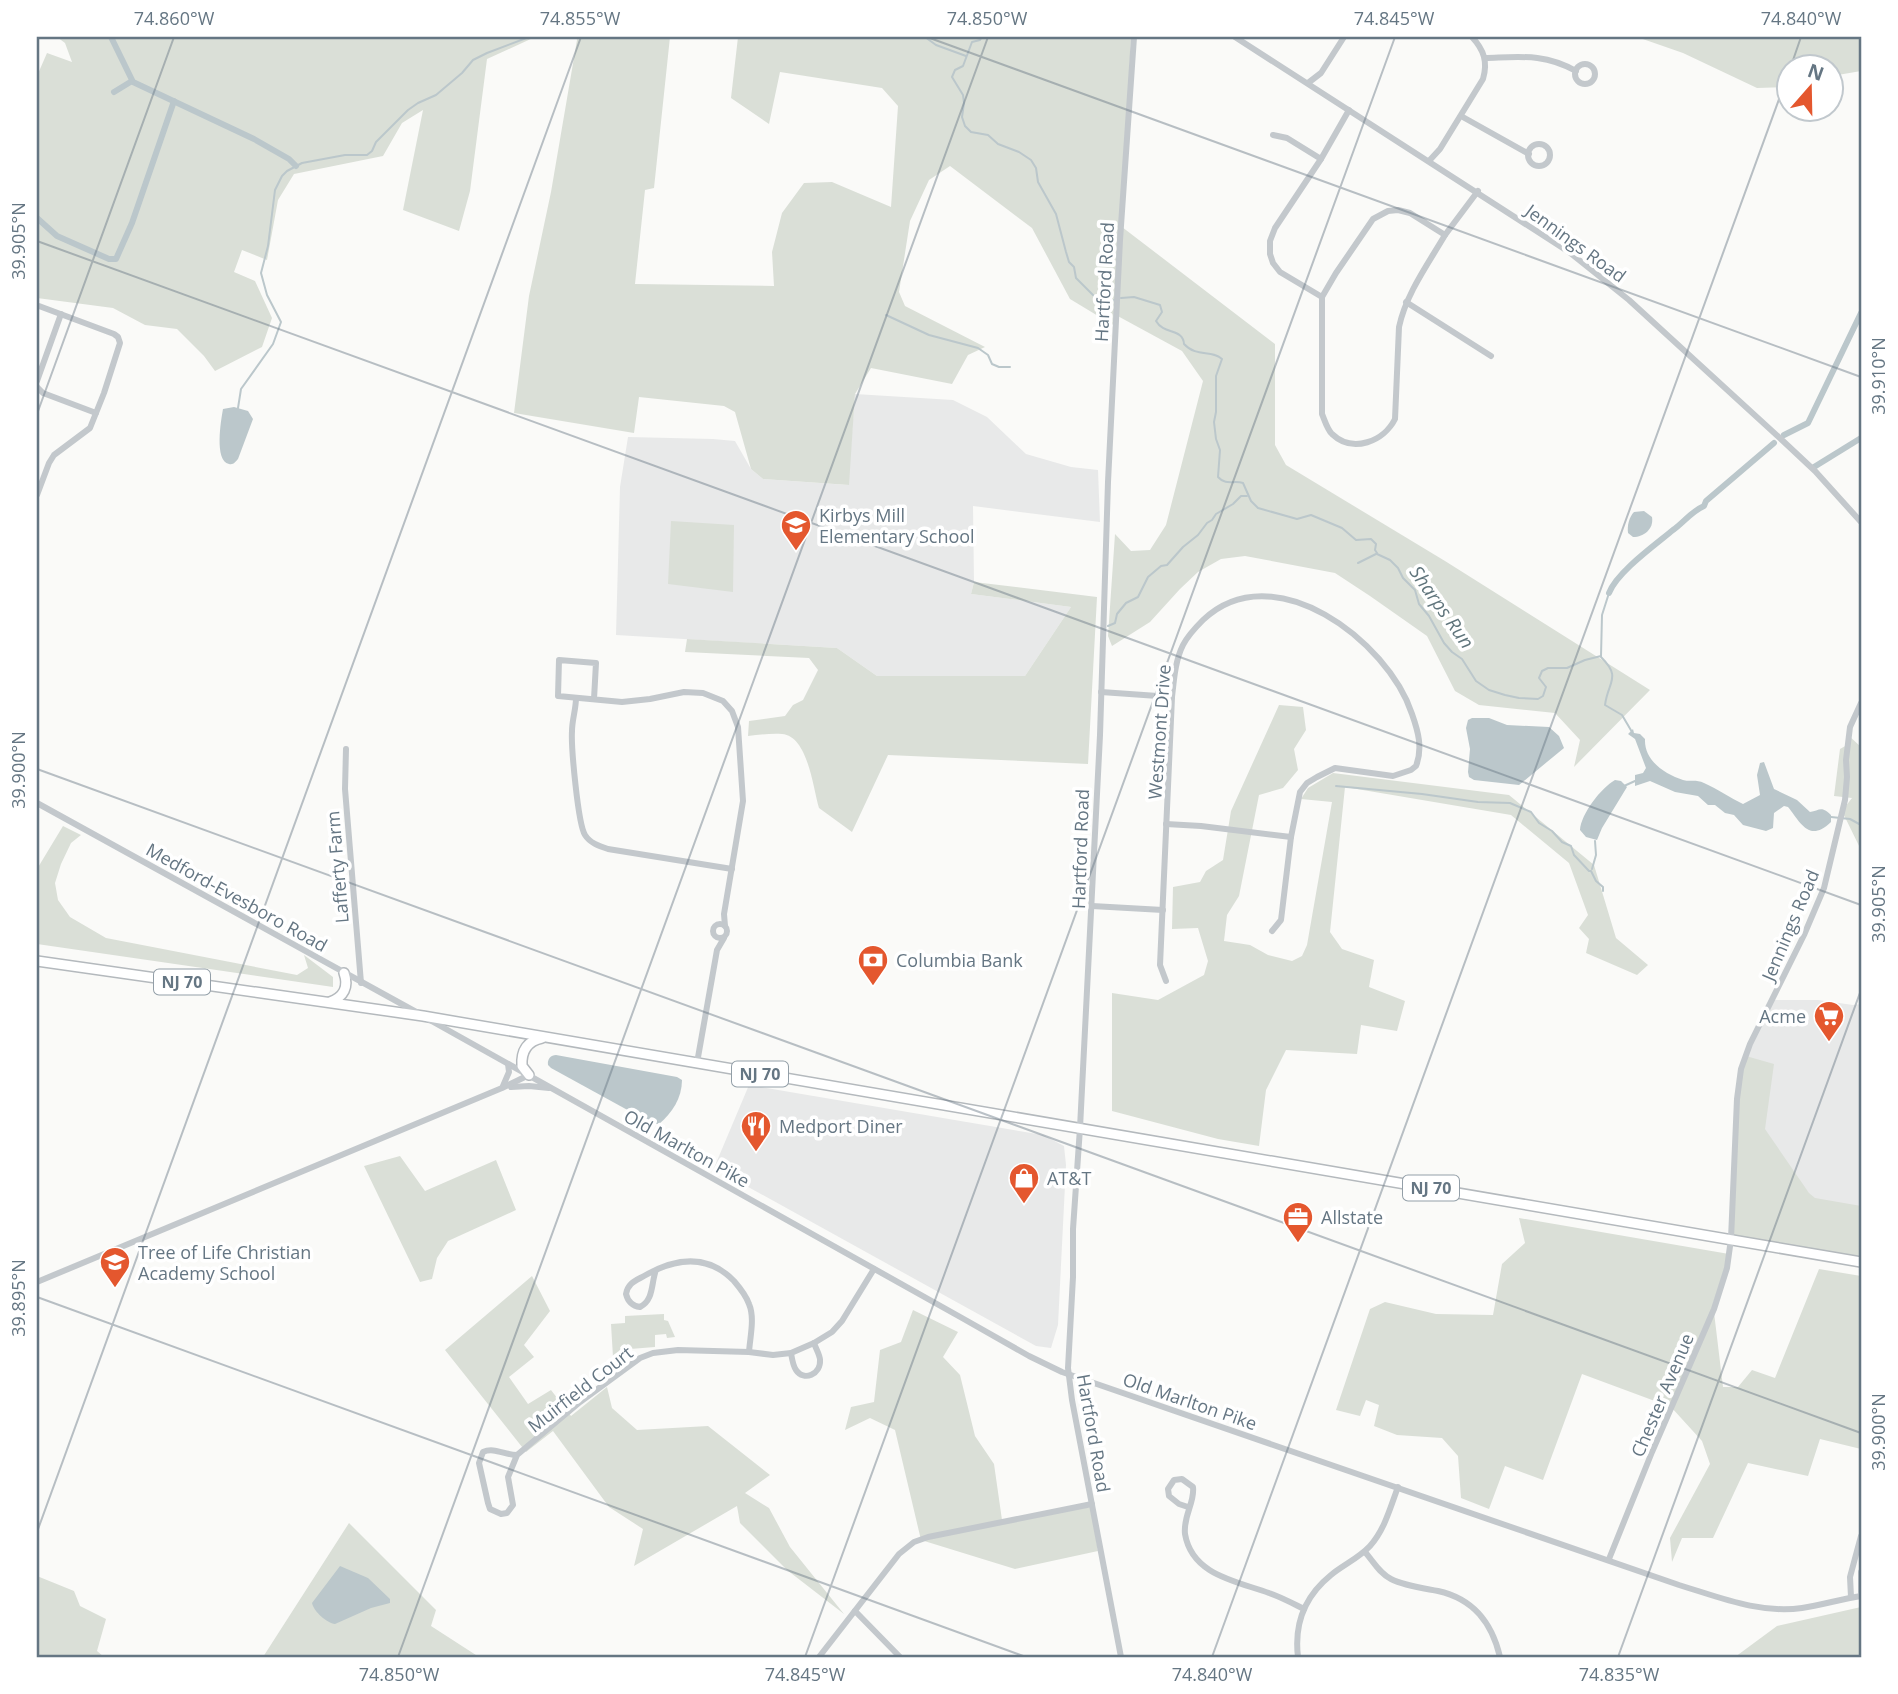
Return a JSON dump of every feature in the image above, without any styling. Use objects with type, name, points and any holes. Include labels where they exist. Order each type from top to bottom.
[{"type":"highway","name":"NJ 70","points":[[37,961],[423,1016],[1861,1262]]},
{"type":"highway","points":[[327,1002],[344,993],[344,973]]},
{"type":"highway","points":[[529,1075],[522,1066],[523,1052],[533,1041],[547,1037]]},
{"type":"street","name":"Hartford Road","points":[[1121,1657],[1069,1374],[1073,1229],[1092,906],[1105,533],[1134,37]]},
{"type":"street","name":"Jennings Road","points":[[1235,37],[1563,247],[1621,294],[1815,471],[1861,522]]},
{"type":"street","points":[[1308,83],[1321,73],[1343,39],[1334,37]]},
{"type":"street","points":[[1429,161],[1440,149],[1483,79],[1485,58],[1481,47],[1472,37]]},
{"type":"street","points":[[1485,58],[1536,57],[1555,60],[1576,71]]},
{"type":"street","points":[[1322,297],[1280,272],[1270,254],[1270,241],[1275,228],[1321,159],[1349,110]]},
{"type":"street","points":[[1461,116],[1529,154]]},
{"type":"street","points":[[1273,135],[1287,138],[1321,159]]},
{"type":"street","points":[[1445,236],[1409,213],[1398,210],[1380,214],[1373,219],[1322,297],[1322,414],[1326,426],[1341,440],[1360,444],[1370,442],[1391,428],[1395,419],[1399,327],[1406,302],[1445,236],[1478,191]]},
{"type":"street","points":[[1406,302],[1491,356]]},
{"type":"street","points":[[37,495],[49,463],[65,446],[90,428],[120,343],[114,334],[39,306]]},
{"type":"street","points":[[37,381],[61,314]]},
{"type":"street","points":[[37,387],[43,393],[96,413]]},
{"type":"street","name":"Westmont Drive","points":[[1166,981],[1160,965],[1172,697],[1177,660],[1189,634],[1210,614],[1230,601],[1255,596],[1273,596],[1299,603],[1320,613],[1352,633],[1382,661],[1398,681],[1409,703],[1418,730],[1420,752],[1416,766],[1393,776],[1335,768],[1307,783],[1300,792],[1291,837],[1281,920],[1272,931]]},
{"type":"street","points":[[594,699],[596,663],[559,660],[558,696],[622,702],[684,692],[703,693],[723,701],[732,711],[738,727],[743,801],[724,914],[721,925],[713,930],[720,937]]},
{"type":"street","points":[[1101,692],[1172,697]]},
{"type":"street","points":[[576,698],[573,751],[578,807],[586,837],[608,849],[732,869]]},
{"type":"street","name":"Jennings Road","points":[[1731,1239],[1737,1099],[1741,1069],[1750,1044],[1800,945],[1824,888],[1846,800],[1846,760],[1850,727],[1861,703]]},
{"type":"street","name":"Lafferty Farm","points":[[346,749],[345,789],[361,983]]},
{"type":"street","name":"Medford-Evesboro Road","points":[[37,803],[508,1063]]},
{"type":"street","points":[[1166,824],[1291,837]]},
{"type":"street","points":[[1092,906],[1163,910]]},
{"type":"street","points":[[697,1063],[720,937],[728,931],[721,925]]},
{"type":"street","points":[[502,1088],[507,1081],[508,1063]]},
{"type":"street","name":"Old Marlton Pike","points":[[508,1063],[1029,1356],[1069,1374],[1746,1606],[1801,1608],[1861,1594]]},
{"type":"street","points":[[37,1282],[529,1075]]},
{"type":"street","points":[[502,1088],[529,1086],[555,1090]]},
{"type":"street","name":"Chester Avenue","points":[[1609,1559],[1714,1309],[1727,1269],[1731,1239]]},
{"type":"street","points":[[656,1270],[647,1303],[640,1307],[633,1305],[627,1299],[627,1289],[631,1283],[656,1270],[674,1262],[687,1261],[708,1265],[729,1277],[742,1290],[751,1306],[749,1352]]},
{"type":"street","name":"Muirfield Court","points":[[517,1455],[580,1402],[640,1358],[666,1351],[749,1352],[773,1355],[791,1353],[814,1343],[832,1332],[842,1321],[874,1269]]},
{"type":"street","points":[[791,1353],[794,1368],[800,1374],[810,1376],[816,1373],[820,1359],[814,1343]]},
{"type":"street","points":[[487,1450],[517,1455],[508,1477],[513,1505],[507,1513],[501,1514],[490,1508],[488,1503],[479,1458],[487,1450]]},
{"type":"street","points":[[1188,1507],[1169,1496],[1168,1489],[1174,1480],[1182,1479],[1193,1487],[1194,1494],[1188,1507],[1185,1527],[1193,1555],[1204,1567],[1231,1581],[1272,1594],[1304,1609]]},
{"type":"street","points":[[1298,1657],[1298,1629],[1304,1609],[1315,1591],[1331,1574],[1365,1552],[1377,1537],[1387,1521],[1398,1488]]},
{"type":"street","points":[[819,1657],[899,1554],[918,1540],[1092,1504]]},
{"type":"street","points":[[1851,1597],[1850,1577],[1861,1536]]},
{"type":"street","points":[[1365,1552],[1379,1570],[1392,1580],[1450,1595],[1471,1607],[1483,1617],[1492,1630],[1500,1657]]},
{"type":"street","points":[[1861,1572],[1861,1594]]},
{"type":"street","points":[[855,1611],[900,1657]]},
{"type":"shaded area","points":[[57,37],[535,37],[487,59],[470,191],[459,231],[403,210],[423,110],[402,123],[383,156],[294,174],[278,200],[267,260],[242,250],[234,272],[255,281],[272,318],[262,347],[215,371],[177,329],[145,325],[113,308],[37,298],[37,76],[47,53],[72,62],[65,43]]},
{"type":"shaded area","points":[[576,37],[670,37],[654,188],[645,190],[635,284],[774,286],[772,252],[782,213],[804,183],[832,182],[891,207],[898,106],[882,88],[780,72],[769,124],[731,98],[738,37],[1131,37],[1122,227],[1275,344],[1275,445],[1286,465],[1650,690],[1574,767],[1580,740],[1555,713],[1479,705],[1455,691],[1427,636],[1335,573],[1245,556],[1221,559],[1198,572],[1150,622],[1112,646],[1108,636],[1115,534],[1131,551],[1150,550],[1166,525],[1203,381],[1182,351],[1114,314],[1113,325],[1070,299],[1032,228],[950,166],[929,180],[910,221],[899,292],[905,306],[985,347],[968,355],[952,384],[871,368],[855,394],[849,485],[763,479],[751,469],[735,412],[724,406],[639,397],[634,433],[514,413],[529,296],[551,192]]},
{"type":"shaded area","points":[[1637,37],[1861,37],[1861,71],[1846,74],[1846,52],[1776,52],[1776,87],[1757,88],[1683,53]]},
{"type":"shaded area","name":"Kirbys Mill Elementary School","points":[[855,394],[953,400],[987,417],[1026,454],[1071,467],[1098,470],[1100,522],[973,506],[974,582],[971,594],[1071,607],[1025,676],[877,676],[837,648],[616,635],[620,487],[628,437],[735,441],[751,469],[763,479],[848,485]]},
{"type":"shaded area","points":[[234,407],[248,411],[253,419],[238,459],[229,464],[221,456],[220,430],[223,409]]},
{"type":"shaded area","points":[[1644,511],[1652,517],[1650,529],[1633,537],[1628,533],[1630,519],[1634,512]]},
{"type":"shaded area","points":[[671,521],[734,525],[733,592],[668,584]]},
{"type":"shaded area","points":[[974,582],[1097,597],[1088,764],[888,755],[852,832],[819,808],[804,753],[791,737],[782,734],[748,736],[749,721],[785,716],[793,705],[803,700],[818,670],[809,658],[685,652],[687,639],[837,648],[877,676],[1025,676],[1071,607],[971,594]]},
{"type":"shaded area","points":[[1279,705],[1303,707],[1306,730],[1294,749],[1298,770],[1283,788],[1259,795],[1239,896],[1227,915],[1224,941],[1250,945],[1268,955],[1292,961],[1302,956],[1307,945],[1332,802],[1301,799],[1308,788],[1333,773],[1509,795],[1594,865],[1616,938],[1648,965],[1637,975],[1586,953],[1589,939],[1579,928],[1588,915],[1569,863],[1511,815],[1345,787],[1330,932],[1342,949],[1374,960],[1369,987],[1405,1001],[1397,1031],[1361,1025],[1357,1054],[1286,1050],[1266,1090],[1259,1146],[1218,1139],[1112,1111],[1112,993],[1158,1000],[1204,975],[1208,961],[1198,928],[1172,929],[1173,887],[1200,882],[1206,871],[1223,860],[1231,811]]},
{"type":"shaded area","points":[[1489,718],[1507,725],[1549,727],[1559,736],[1564,748],[1519,785],[1474,780],[1469,777],[1468,772],[1470,749],[1466,728],[1468,720]]},
{"type":"shaded area","points":[[1633,729],[1634,733],[1645,739],[1648,754],[1663,770],[1683,780],[1704,783],[1743,804],[1760,795],[1757,775],[1760,763],[1764,762],[1774,789],[1797,800],[1810,812],[1825,810],[1831,815],[1831,822],[1817,831],[1811,831],[1784,806],[1774,813],[1773,828],[1766,831],[1743,825],[1734,815],[1725,813],[1715,805],[1708,805],[1698,796],[1675,792],[1650,781],[1635,786],[1635,775],[1643,773],[1646,768],[1635,739],[1628,734]]},
{"type":"shaded area","points":[[1848,735],[1861,747],[1861,850],[1842,811],[1852,798],[1834,796],[1840,749],[1847,745]]},
{"type":"shaded area","points":[[1615,780],[1621,781],[1627,787],[1597,840],[1586,837],[1580,830],[1588,809],[1598,795]]},
{"type":"shaded area","points":[[63,826],[81,835],[71,843],[55,883],[58,900],[70,917],[106,938],[297,975],[308,968],[304,955],[333,977],[333,987],[37,944],[37,869]]},
{"type":"shaded area","points":[[1772,1000],[1861,1004],[1861,1262],[1737,1099],[1741,1069]]},
{"type":"shaded area","points":[[556,1055],[677,1077],[682,1080],[680,1093],[668,1115],[659,1124],[653,1124],[551,1068],[548,1065],[549,1059]]},
{"type":"shaded area","points":[[1746,1056],[1774,1064],[1765,1129],[1809,1193],[1815,1198],[1861,1206],[1861,1262],[1731,1239],[1737,1099]]},
{"type":"shaded area","points":[[749,1085],[1043,1135],[1064,1146],[1066,1165],[1058,1325],[1051,1348],[1036,1346],[714,1168]]},
{"type":"shaded area","points":[[400,1156],[425,1191],[496,1160],[516,1210],[448,1241],[437,1258],[432,1279],[420,1282],[364,1166]]},
{"type":"shaded area","points":[[1519,1218],[1729,1254],[1713,1304],[1723,1387],[1738,1387],[1752,1370],[1775,1378],[1819,1269],[1861,1276],[1861,1449],[1820,1439],[1808,1476],[1748,1463],[1713,1538],[1682,1538],[1672,1562],[1670,1538],[1710,1464],[1702,1441],[1671,1407],[1582,1374],[1543,1480],[1505,1466],[1489,1509],[1461,1498],[1458,1456],[1442,1438],[1397,1435],[1374,1426],[1379,1405],[1366,1400],[1360,1416],[1336,1410],[1370,1309],[1385,1302],[1436,1314],[1493,1315],[1502,1264],[1525,1243]]},
{"type":"shaded area","points":[[532,1276],[550,1311],[524,1345],[534,1357],[509,1377],[528,1404],[551,1390],[571,1416],[607,1387],[612,1408],[637,1430],[708,1426],[770,1475],[745,1493],[769,1508],[790,1547],[844,1614],[787,1570],[740,1523],[737,1506],[634,1566],[643,1529],[609,1507],[553,1431],[526,1452],[445,1350]]},
{"type":"shaded area","points":[[913,1310],[958,1332],[943,1357],[960,1375],[975,1436],[994,1464],[1002,1520],[1091,1507],[1098,1551],[1015,1569],[921,1540],[895,1430],[870,1418],[845,1430],[851,1407],[874,1402],[880,1350],[901,1342]]},
{"type":"shaded area","points":[[664,1314],[664,1320],[668,1321],[675,1337],[655,1335],[655,1347],[630,1349],[630,1356],[613,1357],[611,1324],[625,1323],[625,1316]]},
{"type":"shaded area","points":[[349,1523],[436,1610],[431,1626],[479,1657],[263,1657]]},
{"type":"shaded area","points":[[340,1566],[368,1578],[390,1599],[390,1603],[371,1608],[335,1624],[325,1619],[312,1603]]},
{"type":"shaded area","points":[[37,1576],[74,1591],[80,1606],[106,1619],[97,1651],[104,1657],[37,1657]]},
{"type":"shaded area","points":[[1861,1607],[1861,1657],[1735,1657],[1777,1626]]},
{"type":"waterway","points":[[111,37],[133,82],[254,139],[289,159],[296,166]]},
{"type":"waterway","points":[[238,408],[241,389],[273,344],[281,322],[267,295],[261,273],[268,246],[275,190],[282,176],[302,163],[345,155],[367,155],[376,142],[408,110],[436,95],[473,60],[529,37]]},
{"type":"waterway","points":[[917,37],[925,37],[936,45],[966,56]]},
{"type":"waterway","name":"Sharps Run","points":[[982,37],[972,42],[963,66],[955,70],[952,77],[963,95],[962,117],[965,126],[971,132],[988,135],[998,144],[1031,160],[1036,168],[1038,182],[1056,214],[1076,278],[1097,299],[1106,302],[1115,300]]},
{"type":"waterway","points":[[114,92],[132,81]]},
{"type":"waterway","points":[[37,218],[57,236],[109,259],[116,259],[132,223],[174,101]]},
{"type":"waterway","name":"Sharps Run","points":[[1121,298],[1134,297],[1160,305],[1162,312],[1156,321],[1159,325],[1177,333],[1184,344],[1194,351],[1213,354],[1222,359],[1216,376],[1214,422],[1220,450],[1218,477],[1221,480],[1243,483],[1251,501],[1258,508],[1297,519],[1311,515],[1342,528],[1356,540],[1371,539],[1376,544],[1377,553]]},
{"type":"waterway","points":[[1784,435],[1808,423],[1861,313]]},
{"type":"waterway","points":[[886,315],[929,335],[978,348],[988,355],[992,364],[1010,367]]},
{"type":"waterway","points":[[1814,467],[1861,438]]},
{"type":"waterway","points":[[1609,593],[1620,576],[1637,559],[1704,506],[1706,501],[1774,443]]},
{"type":"waterway","points":[[1108,626],[1115,623],[1117,614],[1126,603],[1138,597],[1148,577],[1161,566],[1167,565],[1216,514],[1241,496],[1247,496]]},
{"type":"waterway","points":[[1358,563],[1376,554]]},
{"type":"waterway","name":"Sharps Run","points":[[1377,554],[1390,560],[1398,568],[1403,578],[1415,590],[1419,604],[1444,643],[1462,659],[1476,681],[1489,690],[1519,698],[1538,699],[1543,696],[1546,687],[1539,678],[1542,671],[1548,668],[1567,668],[1601,656]]},
{"type":"waterway","points":[[1601,656],[1602,615],[1609,593]]},
{"type":"waterway","name":"Sharps Run","points":[[1601,657],[1612,675],[1605,705],[1622,715],[1632,732]]},
{"type":"waterway","points":[[1624,786],[1635,781]]},
{"type":"waterway","points":[[1336,786],[1478,802],[1510,803],[1531,812],[1539,823],[1571,846],[1574,855],[1591,871],[1603,891]]},
{"type":"waterway","name":"Sharps Run","points":[[1831,817],[1850,819],[1861,825]]},
{"type":"waterway","name":"Sharps Run","points":[[1861,840],[1861,845]]},
{"type":"waterway","points":[[1592,869],[1596,855],[1595,841]]},
{"type":"place","name":"Kirbys Mill Elementary School","points":[[796,552]]},
{"type":"place","name":"Columbia Bank","points":[[873,987]]},
{"type":"place","name":"Acme","points":[[1829,1043]]},
{"type":"place","name":"Medport Diner","points":[[756,1153]]},
{"type":"place","name":"AT&T","points":[[1024,1205]]},
{"type":"place","name":"Allstate","points":[[1298,1244]]},
{"type":"place","name":"Tree of Life Christian Academy School","points":[[115,1289]]}]
